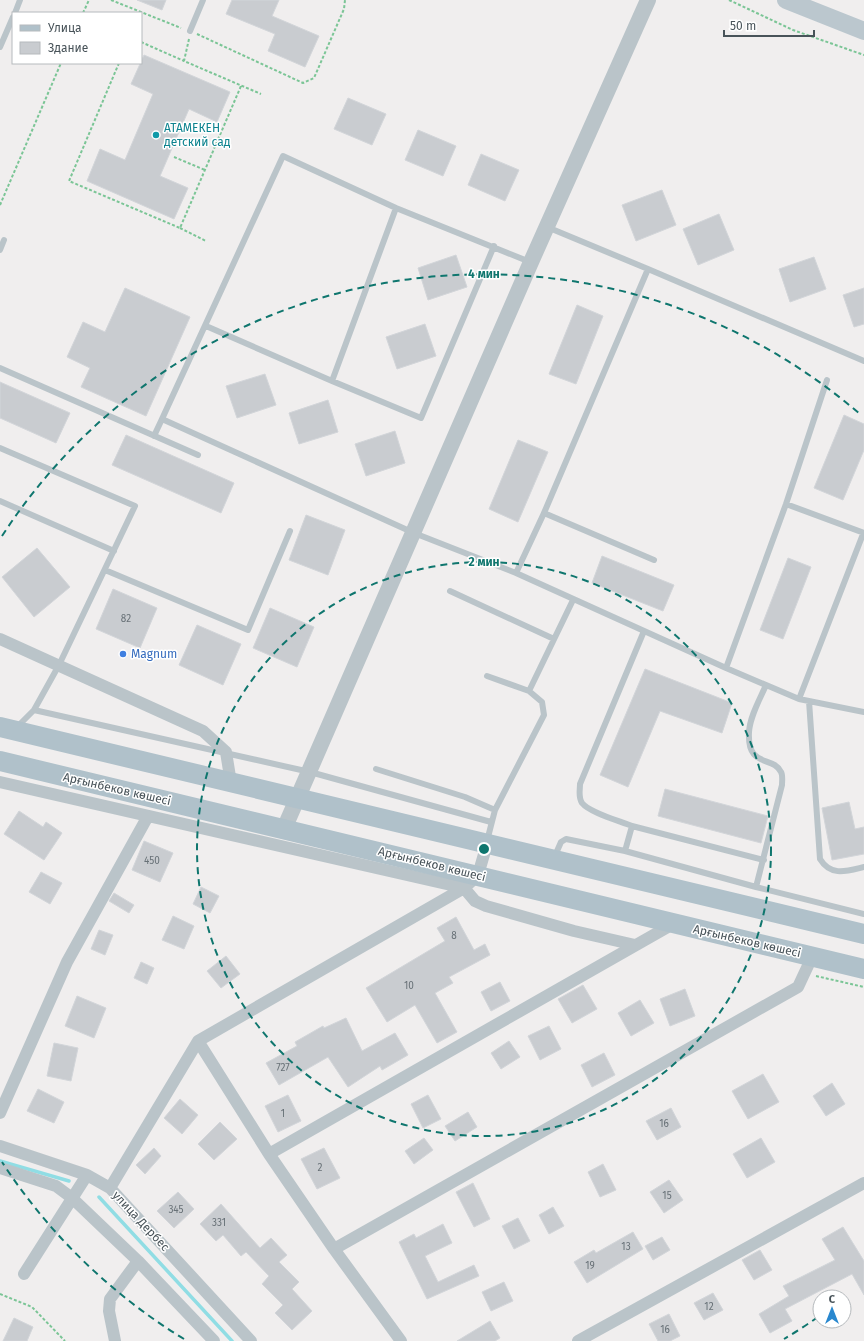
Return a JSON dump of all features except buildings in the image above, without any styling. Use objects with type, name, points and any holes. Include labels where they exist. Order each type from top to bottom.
[{"type":"main road","points":[[786,0],[864,31]]},
{"type":"main road","points":[[7,729],[864,934]]},
{"type":"main road","name":"Арғынбеков көшесі","points":[[0,761],[284,829],[471,882],[673,924],[809,965],[864,969]]},
{"type":"street","points":[[284,829],[531,262],[648,0]]},
{"type":"street","points":[[0,639],[203,731],[226,752],[231,782]]},
{"type":"street","points":[[0,782],[148,816],[471,882]]},
{"type":"street","points":[[0,1114],[67,962],[148,816]]},
{"type":"street","points":[[487,844],[471,882],[475,902],[574,931],[635,945]]},
{"type":"street","points":[[110,1188],[198,1041],[471,882]]},
{"type":"street","points":[[270,1154],[673,924]]},
{"type":"street","points":[[334,1250],[798,987],[809,965]]},
{"type":"street","points":[[198,1041],[270,1154],[334,1250],[401,1341]]},
{"type":"street","name":"улица Дербес","points":[[0,1146],[87,1175],[110,1188],[251,1341]]},
{"type":"street","points":[[0,1168],[56,1186],[72,1198],[138,1261],[214,1341]]},
{"type":"street","points":[[24,1274],[87,1175]]},
{"type":"street","points":[[578,1341],[864,1183]]},
{"type":"street","points":[[115,1341],[109,1311],[110,1299],[138,1261]]},
{"type":"lane","points":[[15,12],[20,0]]},
{"type":"lane","points":[[190,31],[203,0]]},
{"type":"lane","points":[[0,47],[12,19]]},
{"type":"lane","points":[[154,436],[206,326],[283,156],[396,208],[531,262]]},
{"type":"lane","points":[[332,381],[396,208]]},
{"type":"lane","points":[[547,227],[864,361]]},
{"type":"lane","points":[[0,250],[4,240]]},
{"type":"lane","points":[[206,326],[421,418],[494,246]]},
{"type":"lane","points":[[516,573],[544,513],[648,269]]},
{"type":"lane","points":[[0,368],[198,456]]},
{"type":"lane","points":[[726,668],[786,504],[827,380]]},
{"type":"lane","points":[[162,419],[414,533],[516,573],[573,600],[766,685],[809,701],[864,712]]},
{"type":"lane","points":[[0,448],[135,506],[60,665],[34,710],[7,729]]},
{"type":"lane","points":[[0,501],[114,551]]},
{"type":"lane","points":[[786,504],[864,534],[799,698]]},
{"type":"lane","points":[[544,513],[654,560]]},
{"type":"lane","points":[[106,570],[248,630],[290,532]]},
{"type":"lane","points":[[450,591],[554,639]]},
{"type":"lane","points":[[529,691],[573,600]]},
{"type":"lane","points":[[644,631],[580,784],[579,794],[582,803],[632,826],[764,860]]},
{"type":"lane","points":[[487,676],[529,691],[542,702],[544,715],[495,810],[487,844]]},
{"type":"lane","points":[[756,888],[782,784],[782,773],[777,767],[754,756],[749,745],[749,731],[752,718],[766,685]]},
{"type":"lane","points":[[809,701],[820,859],[824,865],[831,870],[841,872],[864,867]]},
{"type":"lane","points":[[34,710],[310,772],[491,822]]},
{"type":"lane","points":[[376,769],[465,797],[495,810]]},
{"type":"lane","points":[[626,851],[632,826]]},
{"type":"lane","points":[[553,860],[561,842],[566,839],[626,851],[756,888],[864,914]]},
{"type":"path","points":[[83,12],[89,0]]},
{"type":"path","points":[[111,0],[142,12]]},
{"type":"path","points":[[142,12],[190,31],[303,83],[314,78],[344,9],[345,0]]},
{"type":"path","points":[[729,0],[793,30],[864,55]]},
{"type":"path","points":[[184,61],[190,31]]},
{"type":"path","points":[[142,42],[261,94]]},
{"type":"path","points":[[0,205],[61,64]]},
{"type":"path","points":[[119,64],[69,181],[180,228],[206,241]]},
{"type":"path","points":[[180,228],[241,86]]},
{"type":"path","points":[[174,157],[204,170]]},
{"type":"path","points":[[809,965],[864,987]]},
{"type":"path","points":[[0,1294],[32,1307],[65,1341]]},
{"type":"waterway","points":[[0,1161],[69,1181]]},
{"type":"waterway","points":[[99,1197],[232,1341]]},
{"type":"place","name":"АТАМЕКЕН детский сад","points":[[156,135]]},
{"type":"place","name":"Magnum","points":[[123,654]]}]
